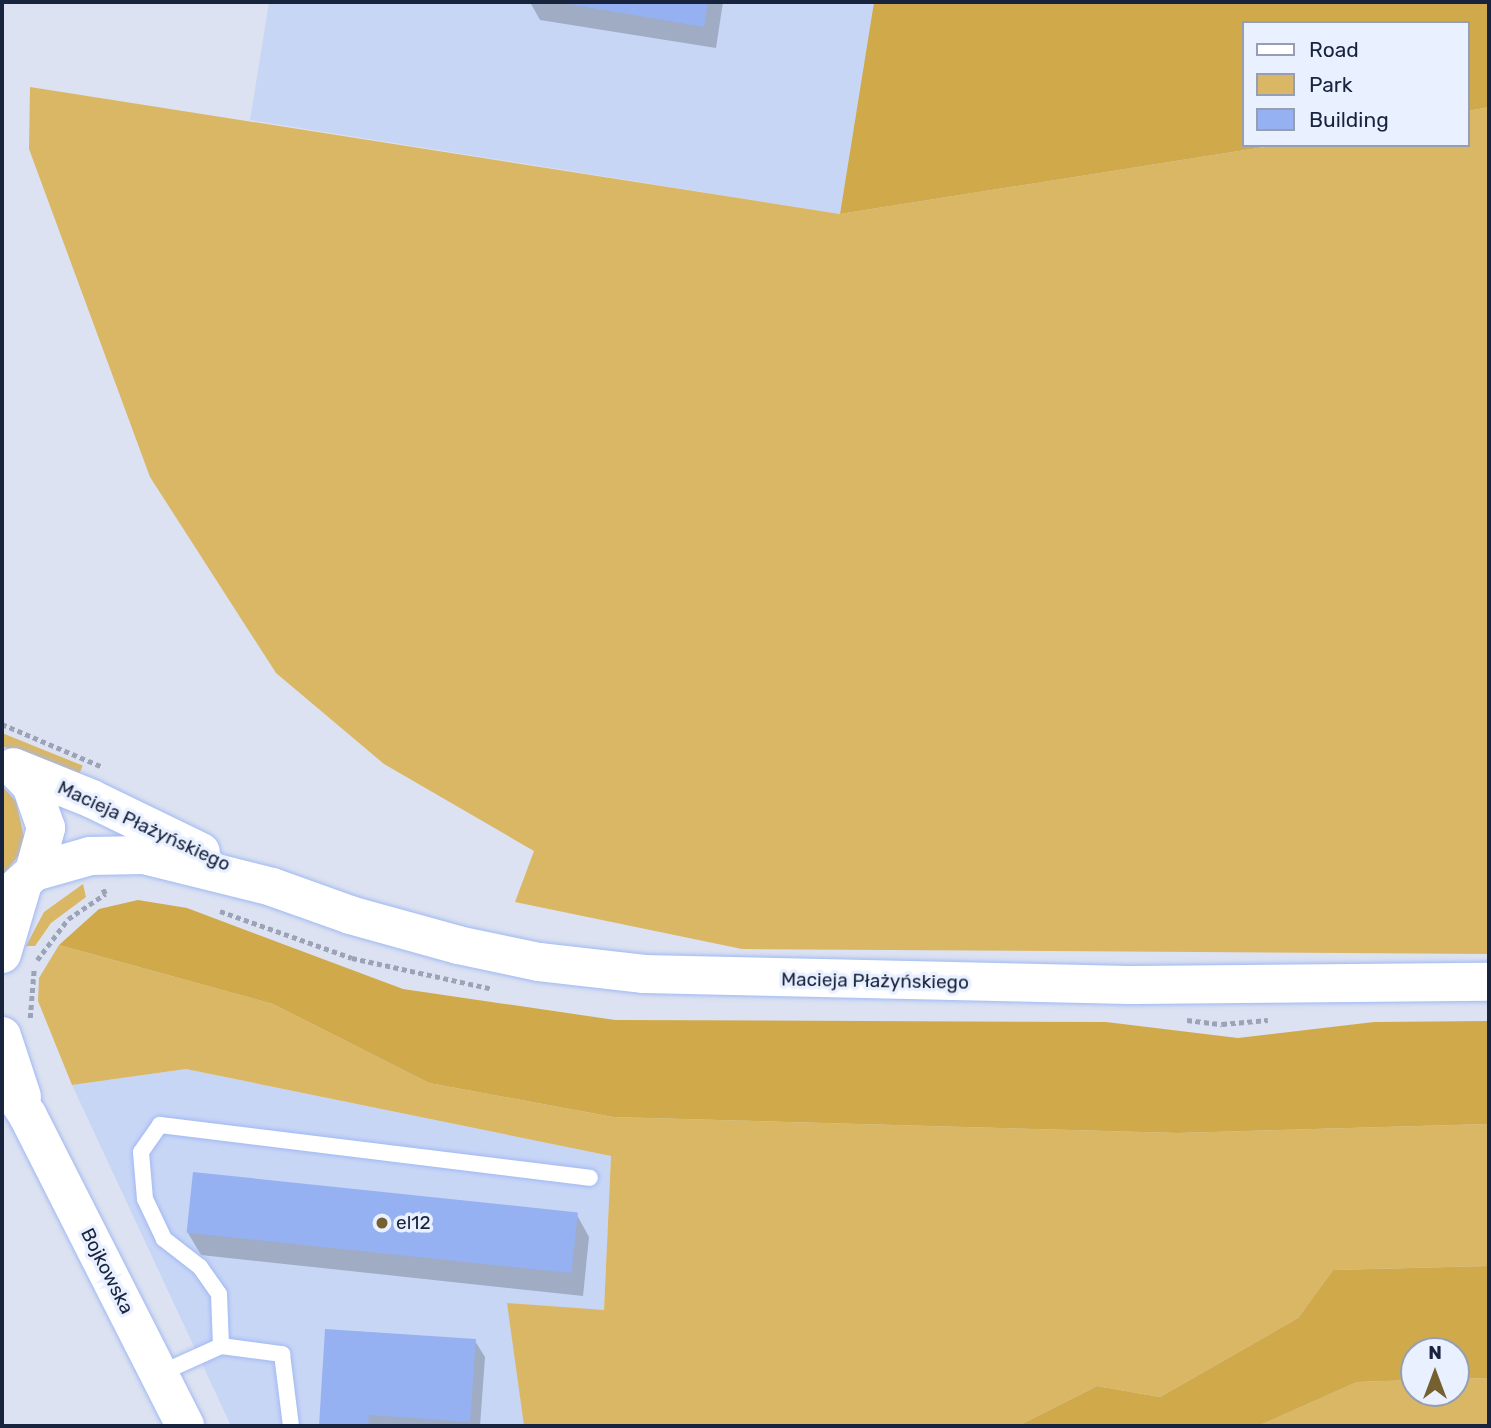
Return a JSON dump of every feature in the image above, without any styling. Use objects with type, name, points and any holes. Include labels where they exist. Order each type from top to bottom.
[{"type":"street","points":[[8,764],[36,795],[46,828],[19,887],[18,959]]},
{"type":"street","name":"Macieja Płażyńskiego","points":[[8,764],[92,799],[272,887]]},
{"type":"street","name":"Macieja Płażyńskiego","points":[[19,887],[90,856],[144,855],[272,887],[350,915],[458,945],[539,962],[644,974],[1102,985],[1489,982]]},
{"type":"street","name":"Bojkowska","points":[[2,1036],[28,1116]]},
{"type":"street","name":"Bojkowska","points":[[2,1076],[28,1116],[185,1426]]},
{"type":"lane","points":[[221,1346],[219,1294],[200,1267],[163,1239],[145,1199],[141,1152],[160,1125],[590,1178]]},
{"type":"lane","points":[[159,1374],[221,1346],[282,1354],[291,1426]]},
{"type":"path","points":[[18,959],[68,919],[105,894],[99,876]]},
{"type":"shaded area","points":[[269,2],[874,2],[840,214],[250,120]]},
{"type":"shaded area","points":[[874,2],[1489,2],[1489,107],[1470,111],[1470,21],[1242,21],[1242,147],[1263,147],[840,214]]},
{"type":"shaded area","points":[[138,900],[187,908],[403,989],[615,1020],[1106,1022],[1238,1038],[1374,1022],[1489,1021],[1489,1124],[1178,1133],[613,1117],[429,1083],[273,1004],[59,945],[99,909]]},
{"type":"shaded area","points":[[186,1069],[611,1156],[604,1311],[508,1303],[524,1426],[231,1426],[72,1085]]},
{"type":"shaded area","points":[[1489,1266],[1489,1378],[1470,1379],[1470,1337],[1400,1337],[1400,1380],[1357,1382],[1258,1426],[1018,1426],[1097,1386],[1160,1397],[1298,1318],[1333,1270]]},
{"type":"green space","points":[[30,87],[840,214],[1263,147],[1470,147],[1470,111],[1489,107],[1489,954],[742,949],[515,902],[534,851],[384,764],[276,673],[150,477],[29,149]]},
{"type":"green space","points":[[2,733],[83,766],[78,777],[2,746]]},
{"type":"green space","points":[[2,786],[16,801],[24,837],[19,855],[2,876]]},
{"type":"green space","points":[[83,884],[86,897],[51,923],[35,946],[26,946],[44,912]]},
{"type":"green space","points":[[59,945],[273,1004],[429,1083],[613,1117],[1178,1133],[1489,1124],[1489,1266],[1333,1270],[1298,1318],[1160,1397],[1097,1386],[1018,1426],[524,1426],[507,1303],[604,1310],[611,1156],[186,1069],[72,1085],[38,1001],[39,978]]},
{"type":"green space","points":[[1489,1378],[1489,1426],[1258,1426],[1357,1382],[1400,1380],[1400,1407],[1470,1407],[1470,1379]]},
{"type":"building","points":[[556,2],[708,2],[704,27]]},
{"type":"building","name":"el12","points":[[193,1172],[578,1212],[572,1273],[187,1233]]},
{"type":"building","points":[[325,1329],[476,1339],[470,1422],[369,1415],[368,1426],[319,1426]]},
{"type":"place","name":"el12","points":[[382,1223]]}]
